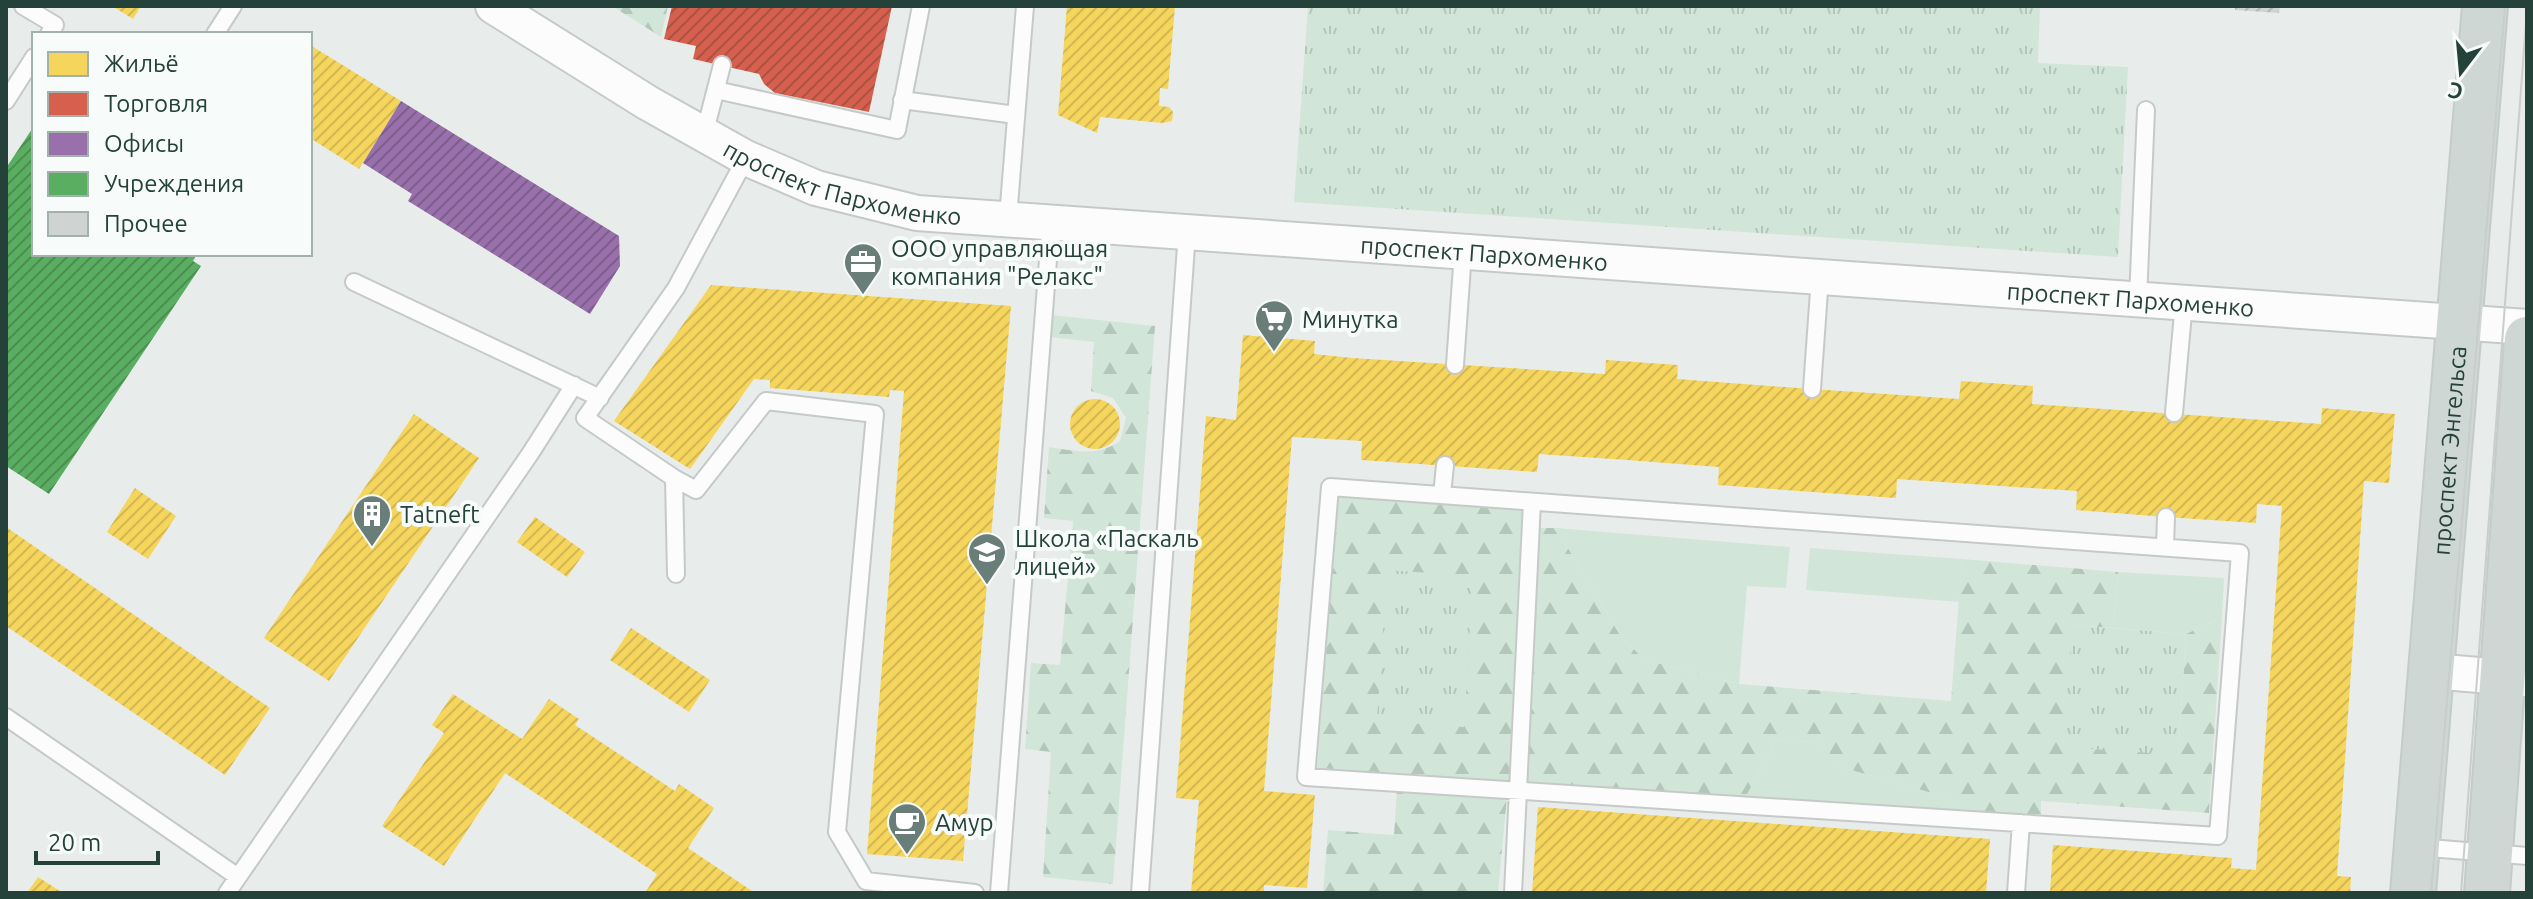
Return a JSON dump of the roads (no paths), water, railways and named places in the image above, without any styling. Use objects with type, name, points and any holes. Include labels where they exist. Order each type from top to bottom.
[{"type":"main road","name":"проспект Энгельса","points":[[2413,893],[2485,6]]},
{"type":"main road","points":[[2501,867],[2514,678],[2527,339]]},
{"type":"street","name":"проспект Пархоменко","points":[[493,6],[648,103],[746,158],[816,188],[917,213],[2527,327]]},
{"type":"street","points":[[2431,671],[2514,678]]},
{"type":"lane","points":[[23,6],[55,25],[50,32]]},
{"type":"lane","points":[[216,32],[233,6]]},
{"type":"lane","points":[[716,90],[897,130],[921,6]]},
{"type":"lane","points":[[1008,218],[1025,6]]},
{"type":"lane","points":[[6,101],[32,60]]},
{"type":"lane","points":[[704,135],[722,65]]},
{"type":"lane","points":[[902,100],[1016,115]]},
{"type":"lane","points":[[2138,299],[2146,110]]},
{"type":"lane","points":[[746,158],[676,288],[585,418],[696,490],[766,401],[875,414],[837,832],[866,881],[975,893]]},
{"type":"lane","points":[[999,893],[1051,221]]},
{"type":"lane","points":[[1140,893],[1187,232]]},
{"type":"lane","points":[[1455,365],[1463,252]]},
{"type":"lane","points":[[1812,389],[1820,277]]},
{"type":"lane","points":[[354,282],[600,398]]},
{"type":"lane","points":[[2174,413],[2184,302]]},
{"type":"lane","points":[[227,893],[530,454],[574,385]]},
{"type":"lane","points":[[1442,495],[1445,465]]},
{"type":"lane","points":[[674,478],[676,574]]},
{"type":"lane","points":[[1330,487],[1442,495],[2240,553],[2218,836],[1306,777],[1330,487]]},
{"type":"lane","points":[[1513,893],[1532,502]]},
{"type":"lane","points":[[2165,547],[2166,517]]},
{"type":"lane","points":[[6,717],[238,877]]},
{"type":"lane","points":[[2016,893],[2021,823]]},
{"type":"lane","points":[[2417,847],[2501,867]]},
{"type":"tram line","points":[[2431,893],[2505,6]]},
{"type":"tram line","points":[[2461,893],[2527,9]]},
{"type":"place","name":"ООО управляющая компания \"Релакс\"","points":[[863,296]]},
{"type":"place","name":"Минутка","points":[[1274,353]]},
{"type":"place","name":"Tatneft","points":[[372,548]]},
{"type":"place","name":"Школа «Паскаль лицей»","points":[[987,586]]},
{"type":"place","name":"Амур","points":[[907,856]]}]
